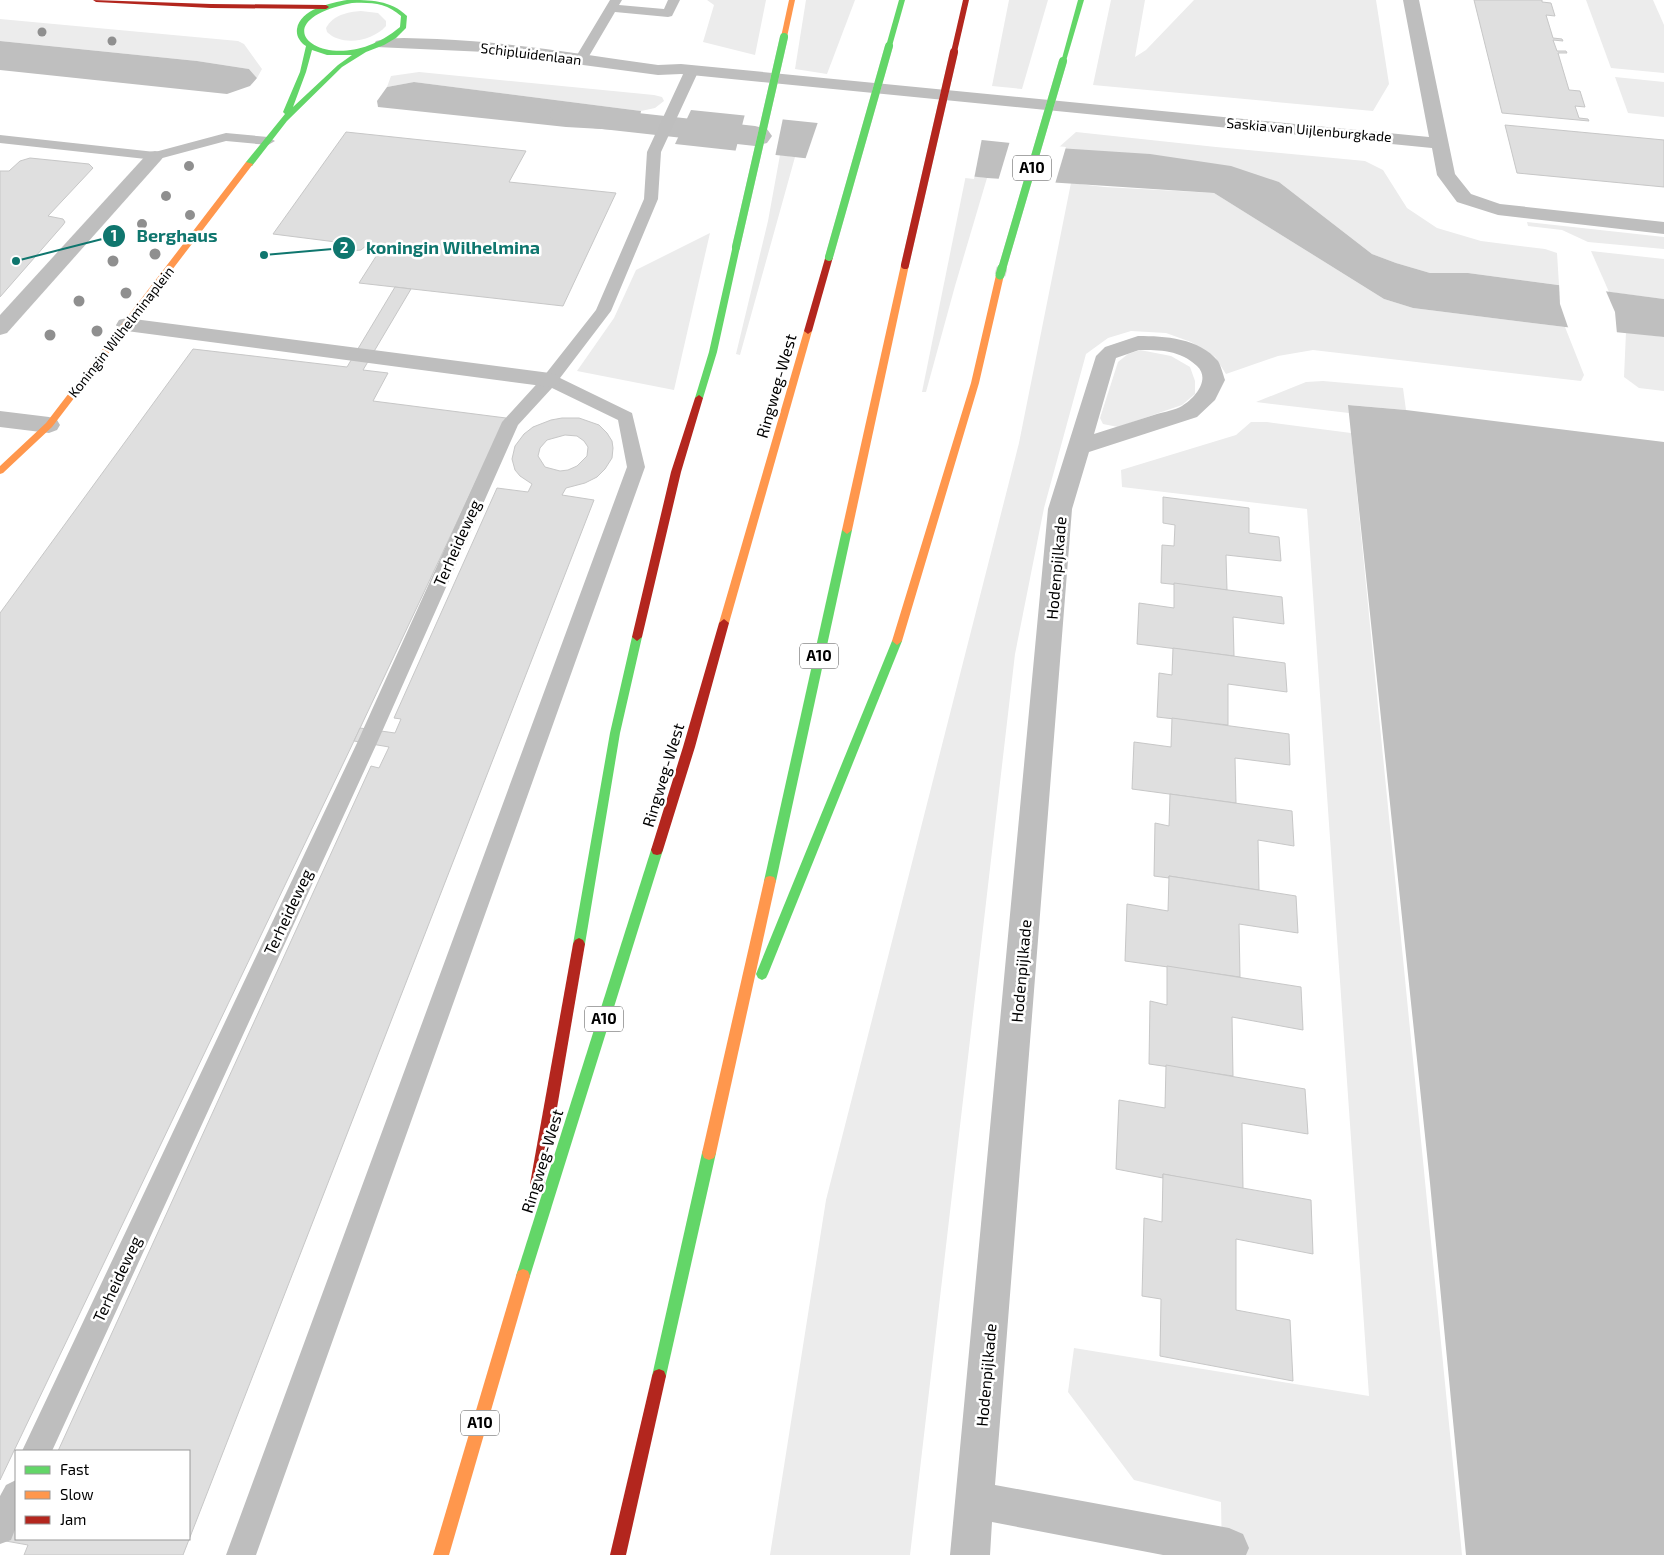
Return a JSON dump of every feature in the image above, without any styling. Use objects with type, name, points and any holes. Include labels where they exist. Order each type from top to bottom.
[{"type":"main road","points":[[96,0],[152,5],[239,18]]},
{"type":"main road","name":"A10","points":[[518,1292],[615,733],[676,472],[713,352],[792,0]]},
{"type":"main road","name":"Ringweg-West","points":[[441,1555],[518,1292],[690,747],[902,0]]},
{"type":"main road","name":"A10","points":[[618,1555],[733,1047],[905,265],[966,0]]},
{"type":"main road","name":"A10","points":[[733,1047],[896,644],[975,383],[1000,275],[1082,0]]},
{"type":"main road","points":[[346,1],[376,1],[389,4],[401,10],[400,32],[382,44],[364,50],[334,52],[318,50],[309,46],[295,32],[306,20],[326,8],[346,1]]},
{"type":"main road","points":[[152,5],[326,8]]},
{"type":"main road","name":"Koningin Wilhelminaplein","points":[[284,119],[297,84],[308,63],[309,46]]},
{"type":"main road","name":"Koningin Wilhelminaplein","points":[[0,471],[49,426],[284,119],[340,66],[364,50]]},
{"type":"street","points":[[1411,0],[1446,175],[1464,198],[1498,209],[1664,228]]},
{"type":"street","name":"Schipluidenlaan","points":[[401,10],[430,27],[546,39],[585,53],[658,70],[686,69],[915,93]]},
{"type":"street","name":"Schipluidenlaan","points":[[382,44],[412,43],[585,53]]},
{"type":"street","name":"Saskia van Uijlenburgkade","points":[[915,93],[1439,142]]},
{"type":"street","points":[[0,328],[155,156]]},
{"type":"street","points":[[126,325],[550,380]]},
{"type":"street","name":"Hodenpijlkade","points":[[970,1555],[1060,510],[1081,446],[1104,364],[1109,354],[1129,344],[1148,342],[1175,344],[1200,355],[1212,368],[1213,388],[1202,403],[1189,412],[1081,446]]},
{"type":"street","points":[[0,419],[49,426]]},
{"type":"street","points":[[975,1500],[1229,1548]]},
{"type":"lane","points":[[585,53],[614,4],[668,13],[674,0]]},
{"type":"lane","name":"Terheideweg","points":[[37,1450],[367,743],[512,422],[550,380],[603,311],[651,199],[654,152],[675,105],[686,69]]},
{"type":"lane","points":[[0,139],[155,156],[226,136],[268,141]]},
{"type":"lane","points":[[241,1555],[636,467],[626,417],[550,380]]},
{"type":"lane","points":[[0,1529],[15,1497]]},
{"type":"shaded area","points":[[707,0],[766,0],[755,55],[703,42],[714,5]]},
{"type":"shaded area","points":[[806,0],[855,0],[827,74],[795,69]]},
{"type":"shaded area","points":[[1009,0],[1048,0],[1022,89],[992,86]]},
{"type":"shaded area","points":[[1111,0],[1145,0],[1135,57],[1146,50],[1194,0],[1376,0],[1389,84],[1373,111],[1093,85]]},
{"type":"shaded area","points":[[1586,0],[1653,0],[1664,25],[1664,73],[1611,68]]},
{"type":"shaded area","points":[[361,11],[378,13],[386,21],[386,26],[366,38],[349,41],[333,37],[327,32],[326,28],[336,17],[346,13]]},
{"type":"shaded area","points":[[0,19],[238,41],[244,44],[262,69],[257,78],[249,69],[197,61],[0,41]]},
{"type":"shaded area","points":[[0,41],[197,61],[249,69],[257,78],[250,86],[227,94],[0,70]]},
{"type":"shaded area","points":[[419,72],[654,95],[662,97],[664,101],[655,108],[641,111],[414,82],[387,87],[391,76]]},
{"type":"shaded area","points":[[1615,77],[1664,82],[1664,117],[1628,113]]},
{"type":"shaded area","points":[[414,82],[641,111],[637,131],[566,127],[378,107],[377,101],[387,87]]},
{"type":"shaded area","points":[[691,110],[1058,148],[1150,154],[1231,166],[1279,182],[1372,254],[1396,263],[1430,273],[1468,273],[1664,299],[1664,337],[1413,308],[1384,299],[1214,193],[987,178],[675,144]]},
{"type":"shaded area","points":[[1076,132],[1365,161],[1383,170],[1407,208],[1437,228],[1481,241],[1545,249],[1557,253],[1559,285],[1468,273],[1430,273],[1396,263],[1372,254],[1279,182],[1058,148]]},
{"type":"shaded area","points":[[780,155],[795,157],[740,355],[736,354],[768,221]]},
{"type":"shaded area","points":[[966,175],[987,178],[926,392],[922,392]]},
{"type":"shaded area","points":[[1071,183],[1104,187],[1214,193],[1384,299],[1413,308],[1565,327],[1584,375],[1581,381],[1313,350],[1278,356],[1226,374],[1215,357],[1191,342],[1166,333],[1131,331],[1108,338],[1086,354],[1044,508],[1015,654],[910,1555],[770,1555],[826,1200],[1019,443]]},
{"type":"shaded area","points":[[1527,222],[1664,237],[1664,249],[1588,242],[1562,230],[1528,226]]},
{"type":"shaded area","points":[[710,233],[674,390],[577,371],[614,318],[636,270]]},
{"type":"shaded area","points":[[1591,251],[1664,259],[1664,299],[1609,292]]},
{"type":"shaded area","points":[[1626,332],[1664,337],[1664,391],[1639,388],[1624,377]]},
{"type":"shaded area","points":[[1140,350],[1171,356],[1190,367],[1195,381],[1195,394],[1182,405],[1118,427],[1103,424],[1100,418],[1118,362],[1128,354]]},
{"type":"shaded area","points":[[1323,381],[1403,388],[1406,410],[1349,405],[1349,413],[1256,402],[1306,382]]},
{"type":"shaded area","points":[[1348,405],[1406,410],[1664,442],[1664,1555],[1466,1555],[1430,1183]]},
{"type":"shaded area","points":[[1251,422],[1267,422],[1351,433],[1462,1555],[1222,1555],[1221,1502],[1134,1480],[1068,1392],[1074,1348],[1369,1396],[1307,509],[1122,487],[1121,470],[1236,435]]},
{"type":"pier","points":[[745,114],[783,118],[775,157],[735,153]]},
{"type":"pier","points":[[818,122],[982,138],[974,179],[805,160]]},
{"type":"pier","points":[[1010,141],[1066,147],[1055,184],[998,181]]},
{"type":"pier","points":[[1559,283],[1605,289],[1615,312],[1617,334],[1569,330],[1560,304]]},
{"type":"building","points":[[1474,0],[1542,0],[1542,2],[1551,3],[1555,16],[1546,15],[1553,38],[1562,39],[1563,41],[1553,40],[1557,51],[1566,51],[1567,53],[1558,53],[1569,90],[1580,91],[1585,107],[1575,106],[1579,118],[1588,119],[1589,121],[1502,113]]},
{"type":"building","points":[[1505,125],[1664,140],[1664,187],[1517,173]]},
{"type":"building","points":[[346,132],[526,151],[509,182],[616,193],[563,306],[359,283],[382,247],[367,245],[361,250],[351,251],[344,248],[344,243],[273,234]]},
{"type":"building","points":[[30,158],[89,164],[93,168],[48,216],[63,219],[65,222],[63,225],[0,297],[0,171],[9,171],[20,161]]},
{"type":"building","points":[[395,287],[411,289],[363,370],[388,373],[373,401],[506,418],[354,741],[0,1480],[0,613],[193,349],[347,367]]},
{"type":"building","points":[[562,418],[579,418],[599,425],[612,441],[612,458],[597,477],[585,483],[566,488],[562,495],[594,500],[190,1537],[190,1450],[58,1450],[371,766],[379,768],[389,747],[354,741],[360,728],[395,733],[401,719],[394,718],[497,488],[528,492],[532,484],[515,470],[512,459],[515,446],[524,434],[533,427]],"holes":[[[565,435],[577,436],[588,447],[587,456],[577,466],[568,470],[560,471],[545,467],[538,456],[540,448],[547,440]]]},
{"type":"building","points":[[1163,497],[1249,508],[1249,533],[1279,537],[1281,561],[1226,555],[1227,590],[1161,583],[1162,545],[1174,546],[1175,525],[1163,523]]},
{"type":"building","points":[[1174,583],[1282,597],[1284,624],[1233,617],[1234,656],[1137,644],[1139,603],[1174,608]]},
{"type":"building","points":[[1173,648],[1285,663],[1287,692],[1228,684],[1228,725],[1157,717],[1159,673],[1172,675]]},
{"type":"building","points":[[1172,718],[1289,734],[1290,765],[1235,758],[1236,803],[1132,789],[1134,742],[1171,747]]},
{"type":"building","points":[[1170,794],[1292,811],[1294,846],[1258,840],[1259,890],[1169,876],[1169,878],[1154,876],[1155,823],[1169,826]]},
{"type":"building","points":[[1169,876],[1296,896],[1298,933],[1239,924],[1240,977],[1125,961],[1127,904],[1168,911]]},
{"type":"building","points":[[1167,966],[1301,987],[1303,1030],[1232,1017],[1233,1076],[1149,1064],[1150,1001],[1167,1005]]},
{"type":"building","points":[[1166,1065],[1305,1089],[1308,1134],[1242,1123],[1243,1189],[1163,1174],[1163,1178],[1116,1169],[1119,1100],[1165,1108]]},
{"type":"building","points":[[1163,1174],[1311,1200],[1313,1254],[1236,1239],[1236,1310],[1290,1320],[1293,1381],[1160,1356],[1161,1299],[1142,1296],[1144,1218],[1162,1222]]},
{"type":"building","points":[[0,1505],[15,1509],[15,1540],[189,1540],[183,1555],[24,1555],[28,1545],[0,1540]]},
{"type":"waterway","points":[[566,115],[755,136]]},
{"type":"traffic: fast","points":[[889,46],[902,0]]},
{"type":"traffic: fast","points":[[1063,61],[1081,0]]},
{"type":"traffic: fast","points":[[352,1],[380,2],[393,7],[404,16],[403,28],[382,43],[369,49],[341,54],[327,53],[314,49],[303,41],[300,32],[302,24],[307,18],[325,8],[352,1]]},
{"type":"traffic: fast","points":[[736,247],[784,37]]},
{"type":"traffic: fast","points":[[287,112],[303,72],[309,46]]},
{"type":"traffic: fast","points":[[829,257],[889,46]]},
{"type":"traffic: fast","points":[[249,164],[284,119],[340,66],[364,50]]},
{"type":"traffic: fast","points":[[1000,275],[1063,61]]},
{"type":"traffic: fast","points":[[699,398],[713,352],[736,247]]},
{"type":"traffic: fast","points":[[770,881],[847,530]]},
{"type":"traffic: fast","points":[[579,944],[615,733],[637,637]]},
{"type":"traffic: fast","points":[[762,974],[897,641]]},
{"type":"traffic: fast","points":[[523,1276],[657,850]]},
{"type":"traffic: fast","points":[[659,1376],[709,1153]]},
{"type":"traffic: slow","points":[[784,37],[792,0]]},
{"type":"traffic: slow","points":[[0,471],[49,425],[249,164]]},
{"type":"traffic: slow","points":[[847,530],[905,265]]},
{"type":"traffic: slow","points":[[897,641],[975,383],[1000,275]]},
{"type":"traffic: slow","points":[[724,623],[808,331]]},
{"type":"traffic: slow","points":[[709,1153],[770,881]]},
{"type":"traffic: slow","points":[[441,1555],[523,1276]]},
{"type":"traffic: jam","points":[[96,0],[211,6],[326,7]]},
{"type":"traffic: jam","points":[[954,52],[966,0]]},
{"type":"traffic: jam","points":[[905,265],[954,52]]},
{"type":"traffic: jam","points":[[808,331],[829,257]]},
{"type":"traffic: jam","points":[[637,637],[676,472],[699,398]]},
{"type":"traffic: jam","points":[[657,850],[689,747],[724,623]]},
{"type":"traffic: jam","points":[[537,1184],[579,944]]},
{"type":"traffic: jam","points":[[618,1555],[659,1376]]},
{"type":"place","name":"koningin Wilhelmina","points":[[264,255]]},
{"type":"place","name":"Berghaus","points":[[16,261]]}]
